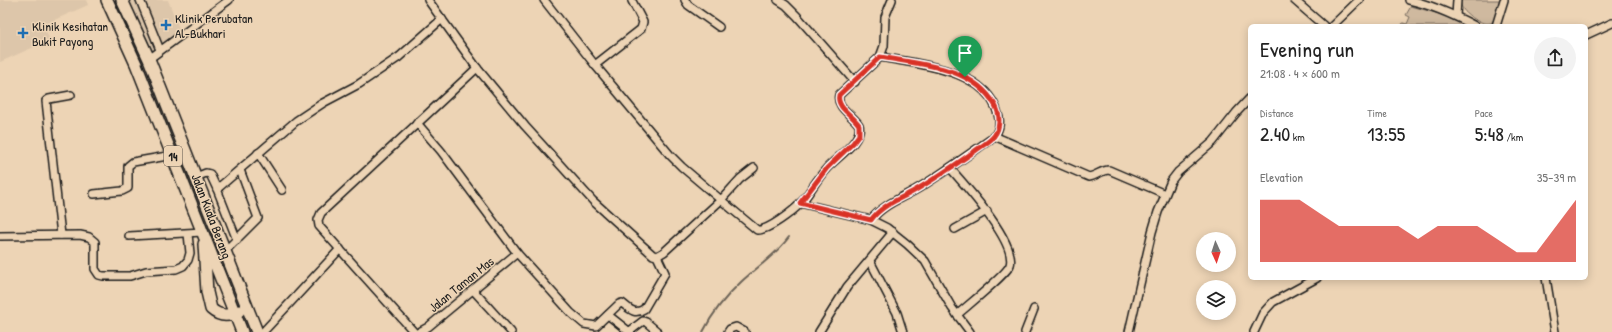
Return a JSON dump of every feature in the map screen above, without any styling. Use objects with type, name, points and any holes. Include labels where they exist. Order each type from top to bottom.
[{"type":"highway","name":"Jalan Kuala Berang","points":[[107,0],[136,64],[242,332]]},
{"type":"highway","name":"Jalan Kuala Berang","points":[[122,0],[149,59],[257,332]]},
{"type":"highway","points":[[203,233],[207,292],[211,309],[221,316],[235,314],[242,307],[243,302],[240,290]]},
{"type":"street","points":[[140,0],[160,50]]},
{"type":"street","points":[[149,59],[229,0]]},
{"type":"street","points":[[417,124],[440,151],[517,253],[571,313],[584,324],[596,326],[618,304],[622,303],[633,312],[640,312],[644,309],[665,273],[657,256],[648,250],[593,201],[525,126],[477,68],[428,0]]},
{"type":"street","points":[[544,0],[595,65],[670,155],[682,167],[757,230],[771,227],[800,203],[827,168],[853,143],[859,135],[859,125],[841,106],[838,99],[839,95],[855,82],[880,57],[884,46],[885,17],[892,0]]},
{"type":"street","points":[[685,0],[688,5],[719,28]]},
{"type":"street","points":[[778,0],[786,5],[797,16],[855,82]]},
{"type":"street","points":[[1294,0],[1322,24]]},
{"type":"street","points":[[1334,24],[1358,0]]},
{"type":"street","points":[[1409,0],[1423,3],[1456,16],[1471,24]]},
{"type":"street","points":[[1456,16],[1457,0]]},
{"type":"street","points":[[1497,24],[1504,0]]},
{"type":"street","points":[[595,65],[641,29],[643,22],[632,1]]},
{"type":"street","points":[[131,20],[146,15]]},
{"type":"street","points":[[217,189],[296,121],[322,102],[359,84],[399,57],[442,19]]},
{"type":"street","points":[[1588,34],[1612,23]]},
{"type":"street","points":[[871,220],[878,211],[913,192],[950,168],[994,136],[999,127],[999,118],[996,107],[990,97],[980,88],[958,74],[937,68],[880,57]]},
{"type":"street","points":[[414,332],[319,226],[319,216],[477,68]]},
{"type":"street","points":[[61,236],[46,102],[49,98],[71,95]]},
{"type":"street","points":[[1129,332],[1152,232],[1165,194],[1178,172],[1213,142],[1248,100]]},
{"type":"street","points":[[994,136],[1089,177],[1109,170],[1165,194]]},
{"type":"street","points":[[258,154],[282,190]]},
{"type":"street","points":[[94,194],[128,188],[128,166],[133,162],[173,155]]},
{"type":"street","points":[[657,256],[664,252],[721,200],[740,179],[754,168]]},
{"type":"street","points":[[950,168],[987,211],[1009,250],[1010,264],[1007,270],[957,315]]},
{"type":"street","points":[[225,251],[258,218],[240,170]]},
{"type":"street","points":[[196,177],[208,173],[217,189],[237,240]]},
{"type":"street","points":[[800,203],[871,220],[881,224],[893,232],[916,251],[925,261],[957,315],[970,332]]},
{"type":"street","points":[[955,229],[987,211]]},
{"type":"street","points":[[819,332],[847,287],[893,232]]},
{"type":"street","points":[[129,236],[203,233]]},
{"type":"street","points":[[0,236],[86,236],[93,239],[96,246],[96,273],[103,276],[123,276],[136,275],[151,270],[176,269],[183,266],[188,260],[190,253],[188,234]]},
{"type":"street","points":[[263,332],[340,249]]},
{"type":"street","name":"Jalan Taman Mas","points":[[419,332],[428,327],[517,253]]},
{"type":"street","points":[[870,261],[897,313],[903,332]]},
{"type":"street","points":[[1254,332],[1267,307],[1273,302],[1312,280]]},
{"type":"street","points":[[1546,280],[1555,332]]},
{"type":"street","points":[[473,290],[511,332]]},
{"type":"street","points":[[1025,332],[1034,309]]},
{"type":"street","points":[[608,315],[627,330],[632,330],[643,321],[658,332]]},
{"type":"street","points":[[728,332],[733,327],[745,332]]},
{"type":"shaded area","name":"Klinik Kesihatan Bukit Payong","points":[[0,0],[86,0],[88,5],[43,25],[50,40],[0,62]]},
{"type":"shaded area","points":[[130,0],[168,0],[182,36],[155,57]]},
{"type":"shaded area","points":[[1460,0],[1500,0],[1493,21],[1486,23],[1468,15],[1462,8]]},
{"type":"shaded area","points":[[1411,6],[1443,15],[1461,24],[1407,24],[1410,17],[1406,15]]},
{"type":"waterway","points":[[703,332],[715,312],[730,293],[784,244],[789,237]]},
{"type":"place","name":"Klinik Perubatan Al-Bukhari","points":[[166,25]]},
{"type":"place","name":"Klinik Kesihatan Bukit Payong","points":[[23,33]]},
{"type":"route","points":[[880,57],[937,68],[965,77],[990,97],[996,107],[999,118],[999,127],[991,139],[913,192],[878,211],[871,220],[800,203],[827,168],[853,143],[859,135],[859,125],[841,106],[838,99],[839,95],[880,57]]}]
